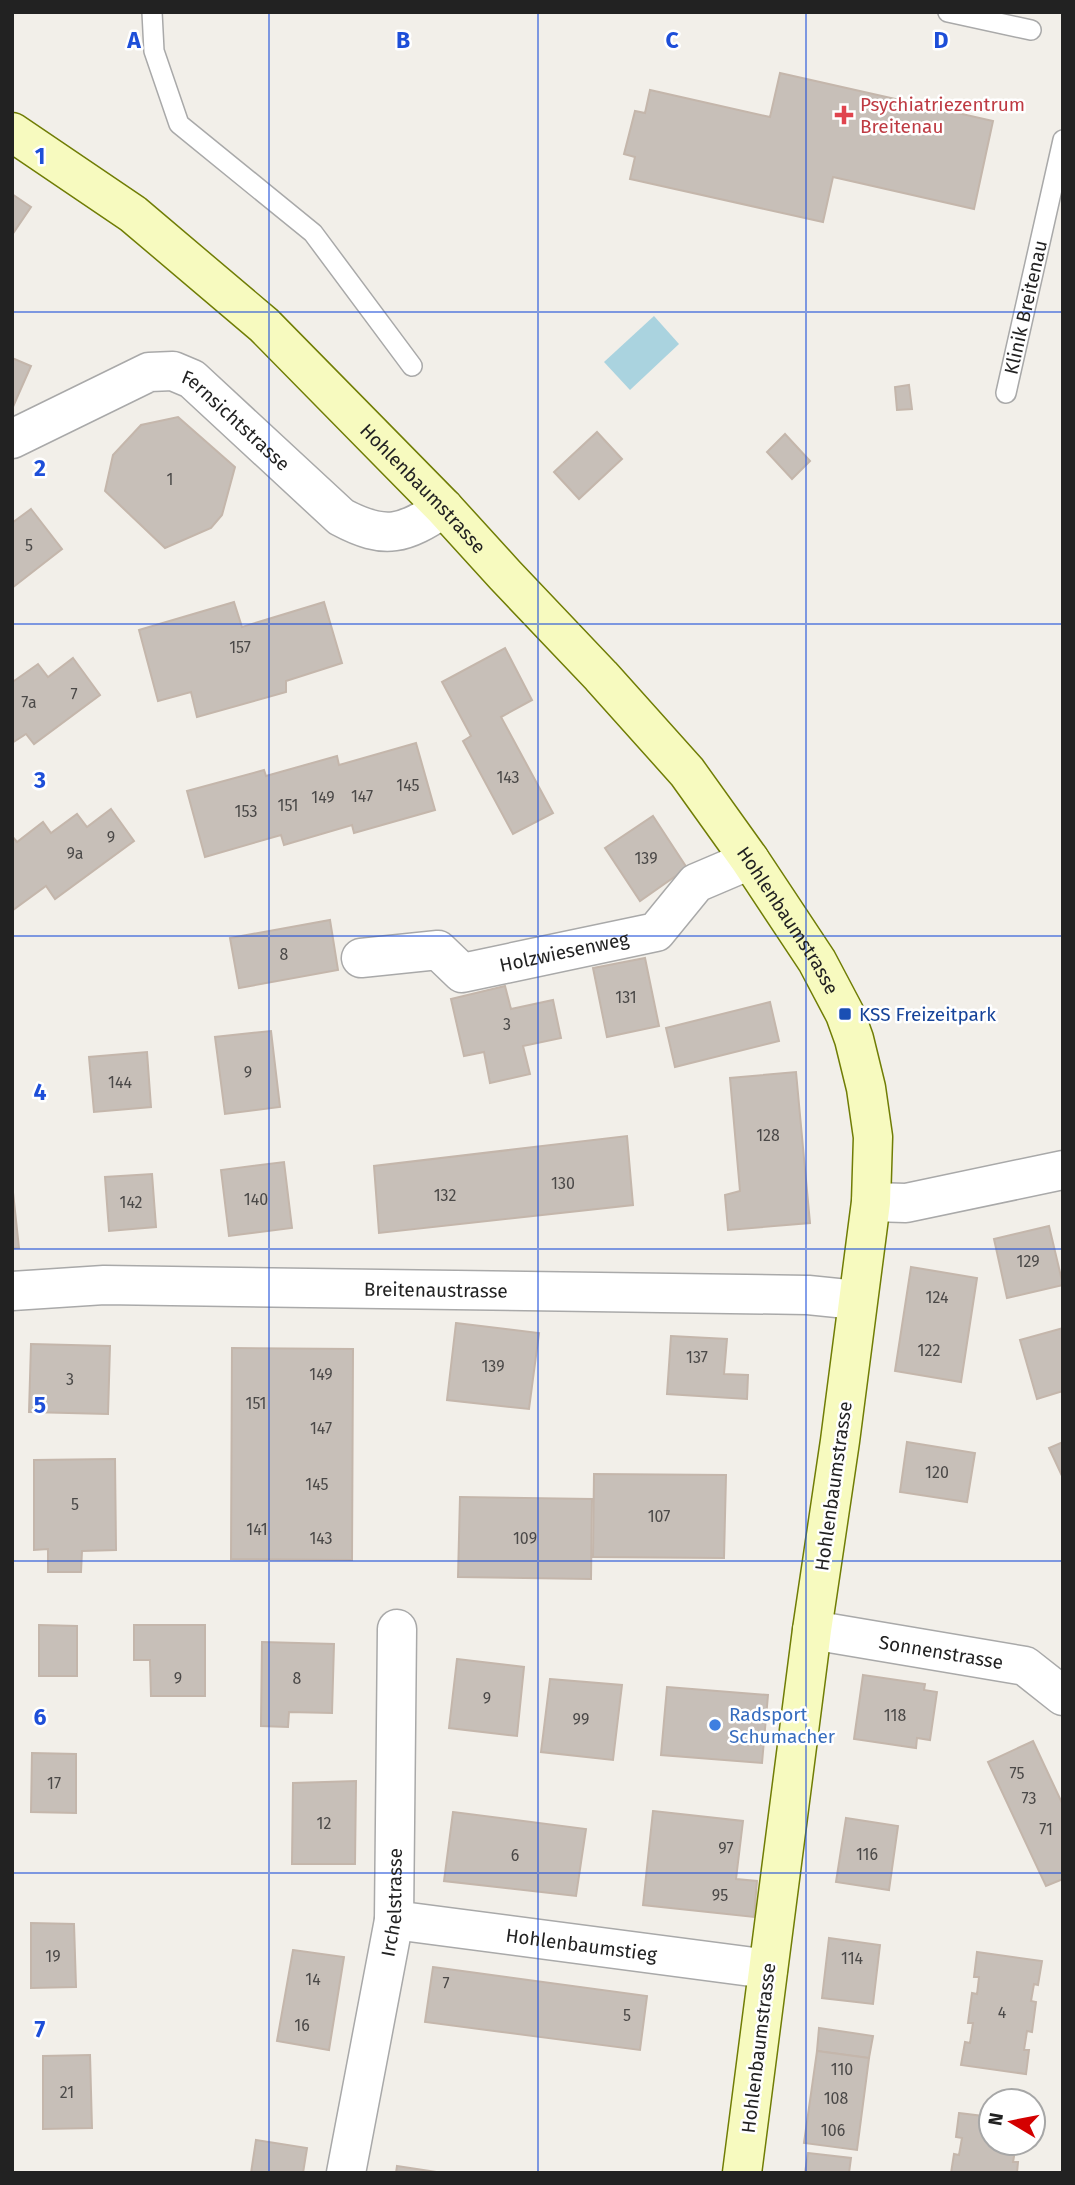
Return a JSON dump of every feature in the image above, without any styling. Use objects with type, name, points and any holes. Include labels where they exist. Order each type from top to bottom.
[{"type":"street","name":"Hohlenbaumstrasse","points":[[12,132],[133,214],[264,325],[444,508],[601,676],[687,772],[750,860],[817,961],[855,1039],[873,1137],[871,1202],[812,1630],[742,2173]]},
{"type":"street","name":"Fernsichtstrasse","points":[[12,439],[149,372],[173,371],[192,379],[341,517],[362,528],[384,533],[416,526],[444,508]]},
{"type":"street","name":"Holzwiesenweg","points":[[361,958],[438,950],[462,973],[656,932],[696,884],[750,860]]},
{"type":"street","points":[[871,1202],[906,1203],[1063,1170]]},
{"type":"street","name":"Breitenaustrasse","points":[[12,1291],[104,1285],[808,1295],[857,1300]]},
{"type":"street","name":"Irchelstrasse","points":[[346,2173],[394,1920],[397,1629]]},
{"type":"street","name":"Sonnenstrasse","points":[[812,1630],[1025,1666],[1063,1696]]},
{"type":"street","name":"Hohlenbaumstieg","points":[[394,1920],[768,1969]]},
{"type":"lane","points":[[152,12],[154,51],[179,124],[313,233],[412,366]]},
{"type":"lane","points":[[948,12],[1031,30]]},
{"type":"lane","name":"Klinik Breitenau","points":[[1006,393],[1063,140]]},
{"type":"water","points":[[654,316],[679,344],[630,390],[604,362]]},
{"type":"building","points":[[780,73],[993,121],[974,209],[833,177],[823,222],[630,179],[635,157],[624,154],[635,111],[645,113],[650,90],[770,117]]},
{"type":"building","points":[[12,194],[31,207],[12,235]]},
{"type":"building","points":[[12,358],[31,366],[12,409]]},
{"type":"building","points":[[909,385],[912,409],[897,410],[895,387]]},
{"type":"building","points":[[178,417],[235,467],[222,515],[211,528],[165,548],[105,491],[113,455],[141,425]]},
{"type":"building","points":[[597,432],[622,459],[579,499],[554,472]]},
{"type":"building","points":[[785,434],[810,461],[792,479],[767,452]]},
{"type":"building","points":[[31,509],[62,549],[12,588],[12,523]]},
{"type":"building","points":[[234,602],[242,627],[324,602],[342,663],[286,681],[286,692],[197,717],[191,692],[158,701],[139,630]]},
{"type":"building","points":[[505,648],[532,700],[501,717],[553,813],[513,834],[463,741],[471,736],[442,682]]},
{"type":"building","points":[[73,658],[100,695],[34,744],[26,734],[12,743],[12,679],[14,681],[38,664],[48,677]]},
{"type":"building","points":[[416,743],[435,810],[354,833],[352,825],[284,845],[281,835],[205,857],[187,791],[264,770],[266,776],[337,756],[339,765]]},
{"type":"building","points":[[111,809],[134,841],[55,899],[46,886],[13,910],[12,836],[17,842],[43,822],[51,833],[77,814],[87,827]]},
{"type":"building","points":[[653,816],[687,868],[640,901],[605,848]]},
{"type":"building","points":[[330,920],[338,970],[239,988],[230,938]]},
{"type":"building","points":[[645,958],[659,1026],[607,1037],[593,968]]},
{"type":"building","points":[[505,986],[511,1009],[553,1000],[561,1038],[523,1046],[530,1074],[490,1083],[484,1052],[464,1056],[451,999]]},
{"type":"building","points":[[770,1002],[779,1041],[675,1067],[666,1028]]},
{"type":"building","points":[[271,1031],[280,1107],[225,1114],[215,1037]]},
{"type":"building","points":[[147,1052],[151,1107],[94,1112],[89,1057]]},
{"type":"building","points":[[796,1072],[810,1223],[728,1230],[725,1195],[740,1191],[730,1078]]},
{"type":"building","points":[[627,1136],[633,1205],[379,1233],[374,1166]]},
{"type":"building","points":[[284,1162],[292,1228],[229,1236],[221,1170]]},
{"type":"building","points":[[152,1174],[156,1227],[109,1231],[105,1177]]},
{"type":"building","points":[[12,1183],[19,1248],[12,1248]]},
{"type":"building","points":[[1049,1226],[1063,1285],[1007,1298],[994,1239]]},
{"type":"building","points":[[911,1267],[977,1278],[961,1382],[895,1371]]},
{"type":"building","points":[[456,1323],[539,1333],[529,1409],[447,1400]]},
{"type":"building","points":[[1063,1328],[1063,1391],[1037,1399],[1020,1340]]},
{"type":"building","points":[[671,1336],[727,1339],[724,1374],[748,1375],[747,1399],[667,1394]]},
{"type":"building","points":[[31,1344],[110,1346],[108,1414],[29,1412]]},
{"type":"building","points":[[232,1348],[353,1349],[352,1560],[231,1559]]},
{"type":"building","points":[[907,1442],[975,1453],[967,1502],[900,1492]]},
{"type":"building","points":[[1063,1442],[1063,1478],[1049,1448]]},
{"type":"building","points":[[115,1459],[116,1550],[82,1551],[81,1572],[48,1572],[48,1549],[34,1550],[34,1460]]},
{"type":"building","points":[[594,1474],[726,1475],[724,1558],[593,1557]]},
{"type":"building","points":[[460,1497],[592,1499],[591,1579],[458,1577]]},
{"type":"building","points":[[39,1625],[77,1626],[77,1676],[39,1676]]},
{"type":"building","points":[[134,1625],[205,1625],[205,1696],[151,1696],[150,1660],[134,1660]]},
{"type":"building","points":[[262,1642],[334,1644],[332,1713],[289,1712],[288,1727],[261,1726]]},
{"type":"building","points":[[457,1659],[524,1667],[517,1736],[449,1728]]},
{"type":"building","points":[[863,1675],[925,1684],[924,1690],[937,1692],[930,1740],[917,1738],[916,1748],[854,1739]]},
{"type":"building","points":[[550,1679],[622,1685],[613,1760],[541,1752]]},
{"type":"building","name":"Radsport Schumacher","points":[[667,1687],[768,1695],[762,1763],[661,1755]]},
{"type":"building","points":[[1033,1741],[1063,1805],[1063,1879],[1046,1886],[988,1762]]},
{"type":"building","points":[[32,1753],[76,1754],[76,1813],[31,1812]]},
{"type":"building","points":[[356,1781],[355,1864],[292,1864],[293,1783]]},
{"type":"building","points":[[653,1811],[743,1821],[736,1879],[757,1881],[754,1917],[643,1905]]},
{"type":"building","points":[[453,1812],[586,1829],[576,1896],[444,1881]]},
{"type":"building","points":[[846,1818],[898,1826],[889,1890],[836,1882]]},
{"type":"building","points":[[31,1923],[74,1924],[76,1987],[31,1988]]},
{"type":"building","points":[[829,1938],[880,1945],[873,2004],[822,1998]]},
{"type":"building","points":[[293,1950],[344,1957],[329,2050],[277,2041]]},
{"type":"building","points":[[977,1952],[1042,1961],[1038,1985],[1034,1984],[1031,2001],[1036,2002],[1032,2032],[1027,2031],[1024,2050],[1029,2050],[1026,2074],[961,2065],[965,2042],[970,2043],[973,2023],[968,2023],[972,1993],[977,1994],[979,1977],[974,1977]]},
{"type":"building","points":[[433,1967],[647,1996],[640,2050],[425,2022]]},
{"type":"building","points":[[819,2028],[873,2036],[869,2058],[817,2051]]},
{"type":"building","points":[[817,2051],[869,2058],[857,2150],[804,2143]]},
{"type":"building","points":[[90,2055],[92,2128],[43,2129],[43,2056]]},
{"type":"building","points":[[959,2113],[977,2115],[977,2157],[1014,2157],[1013,2162],[1018,2162],[1017,2173],[951,2173],[954,2154],[959,2155],[962,2138],[956,2137]]},
{"type":"building","points":[[256,2140],[307,2148],[303,2173],[251,2173]]},
{"type":"building","points":[[808,2153],[851,2158],[849,2173],[805,2173]]},
{"type":"building","points":[[397,2166],[443,2173],[396,2173]]},
{"type":"place","name":"Psychiatriezentrum Breitenau","points":[[844,115]]},
{"type":"place","name":"KSS Freizeitpark","points":[[845,1014]]},
{"type":"place","name":"Radsport Schumacher","points":[[715,1725]]}]
